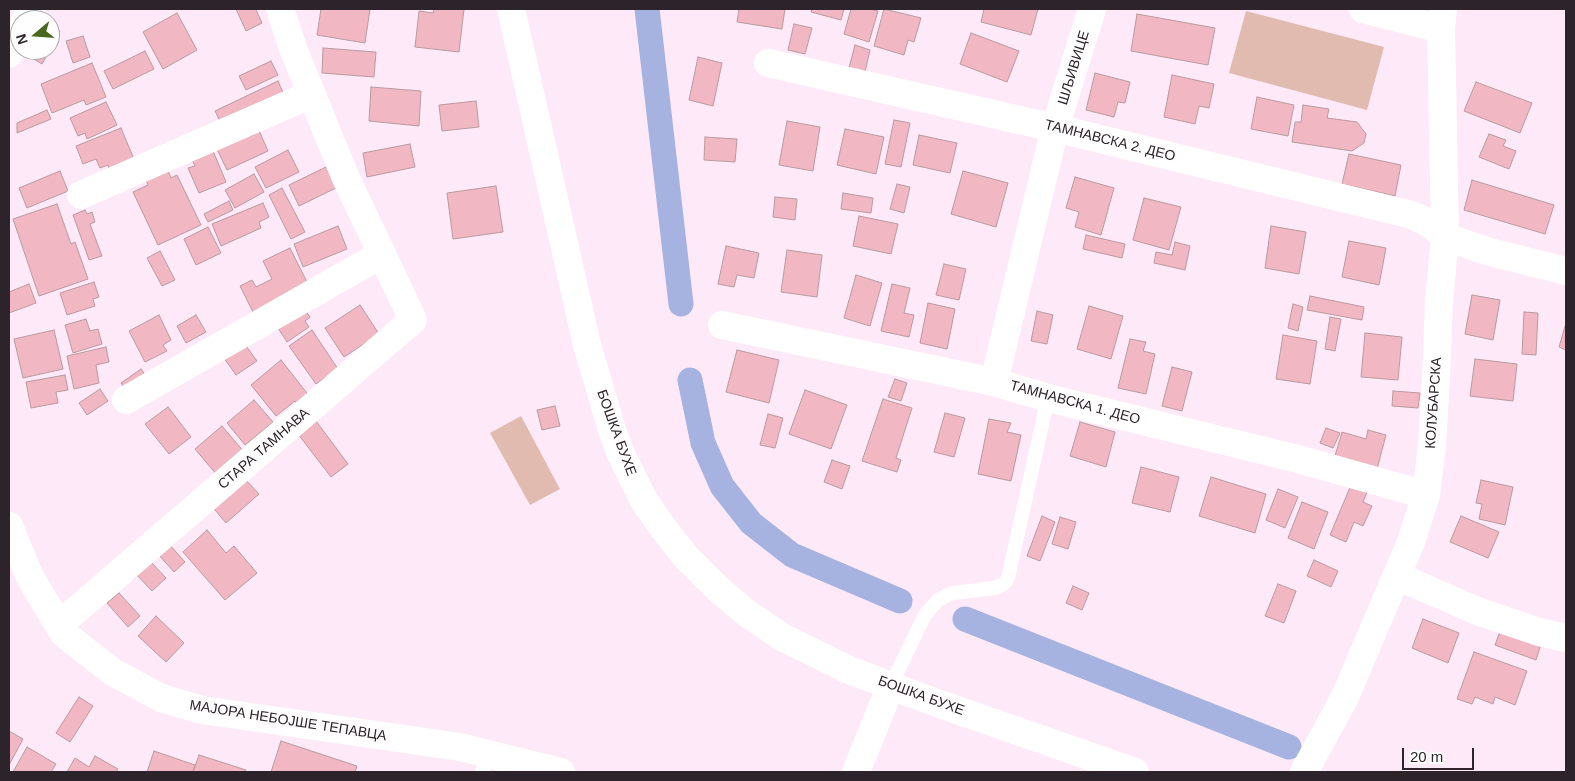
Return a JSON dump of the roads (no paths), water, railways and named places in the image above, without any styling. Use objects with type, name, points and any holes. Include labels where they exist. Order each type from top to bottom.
[{"type":"street","name":"СТАРА ТАМНАВА","points":[[59,625],[413,320],[345,176],[294,51],[280,9]]},
{"type":"street","name":"БОШКА БУХЕ","points":[[511,9],[587,345],[612,430],[621,454],[643,499],[685,556],[718,589],[748,614],[782,637],[849,670],[934,702],[1135,772]]},
{"type":"street","name":"ШЉИВИЦЕ","points":[[994,382],[1055,128],[1092,9]]},
{"type":"street","points":[[1363,9],[1442,19]]},
{"type":"street","name":"КОЛУБАРСКА","points":[[1304,772],[1344,699],[1411,542],[1426,495],[1432,436],[1439,301],[1445,237],[1442,19]]},
{"type":"street","name":"ТАМНАВСКА 2. ДЕО","points":[[768,64],[1055,128],[1412,215],[1431,224],[1445,237]]},
{"type":"street","points":[[81,195],[312,94]]},
{"type":"street","points":[[1445,237],[1490,252],[1566,271]]},
{"type":"street","points":[[126,400],[382,254]]},
{"type":"street","name":"ТАМНАВСКА 1. ДЕО","points":[[722,325],[994,382],[1048,398],[1298,459],[1426,495]]},
{"type":"street","name":"МАЈОРА НЕБОЈШЕ ТЕПАВЦА","points":[[9,526],[30,577],[64,634],[113,672],[161,698],[202,710],[460,747],[485,763],[561,772]]},
{"type":"street","points":[[1397,576],[1477,611],[1539,632],[1566,638]]},
{"type":"street","points":[[856,772],[891,685]]},
{"type":"lane","points":[[891,685],[925,615],[938,600],[952,593],[995,588],[1005,583],[1008,578],[1048,398]]},
{"type":"waterway","points":[[647,9],[681,304]]},
{"type":"waterway","points":[[690,380],[703,443],[722,486],[751,523],[792,555],[900,601]]},
{"type":"waterway","points":[[965,619],[1289,747]]}]
